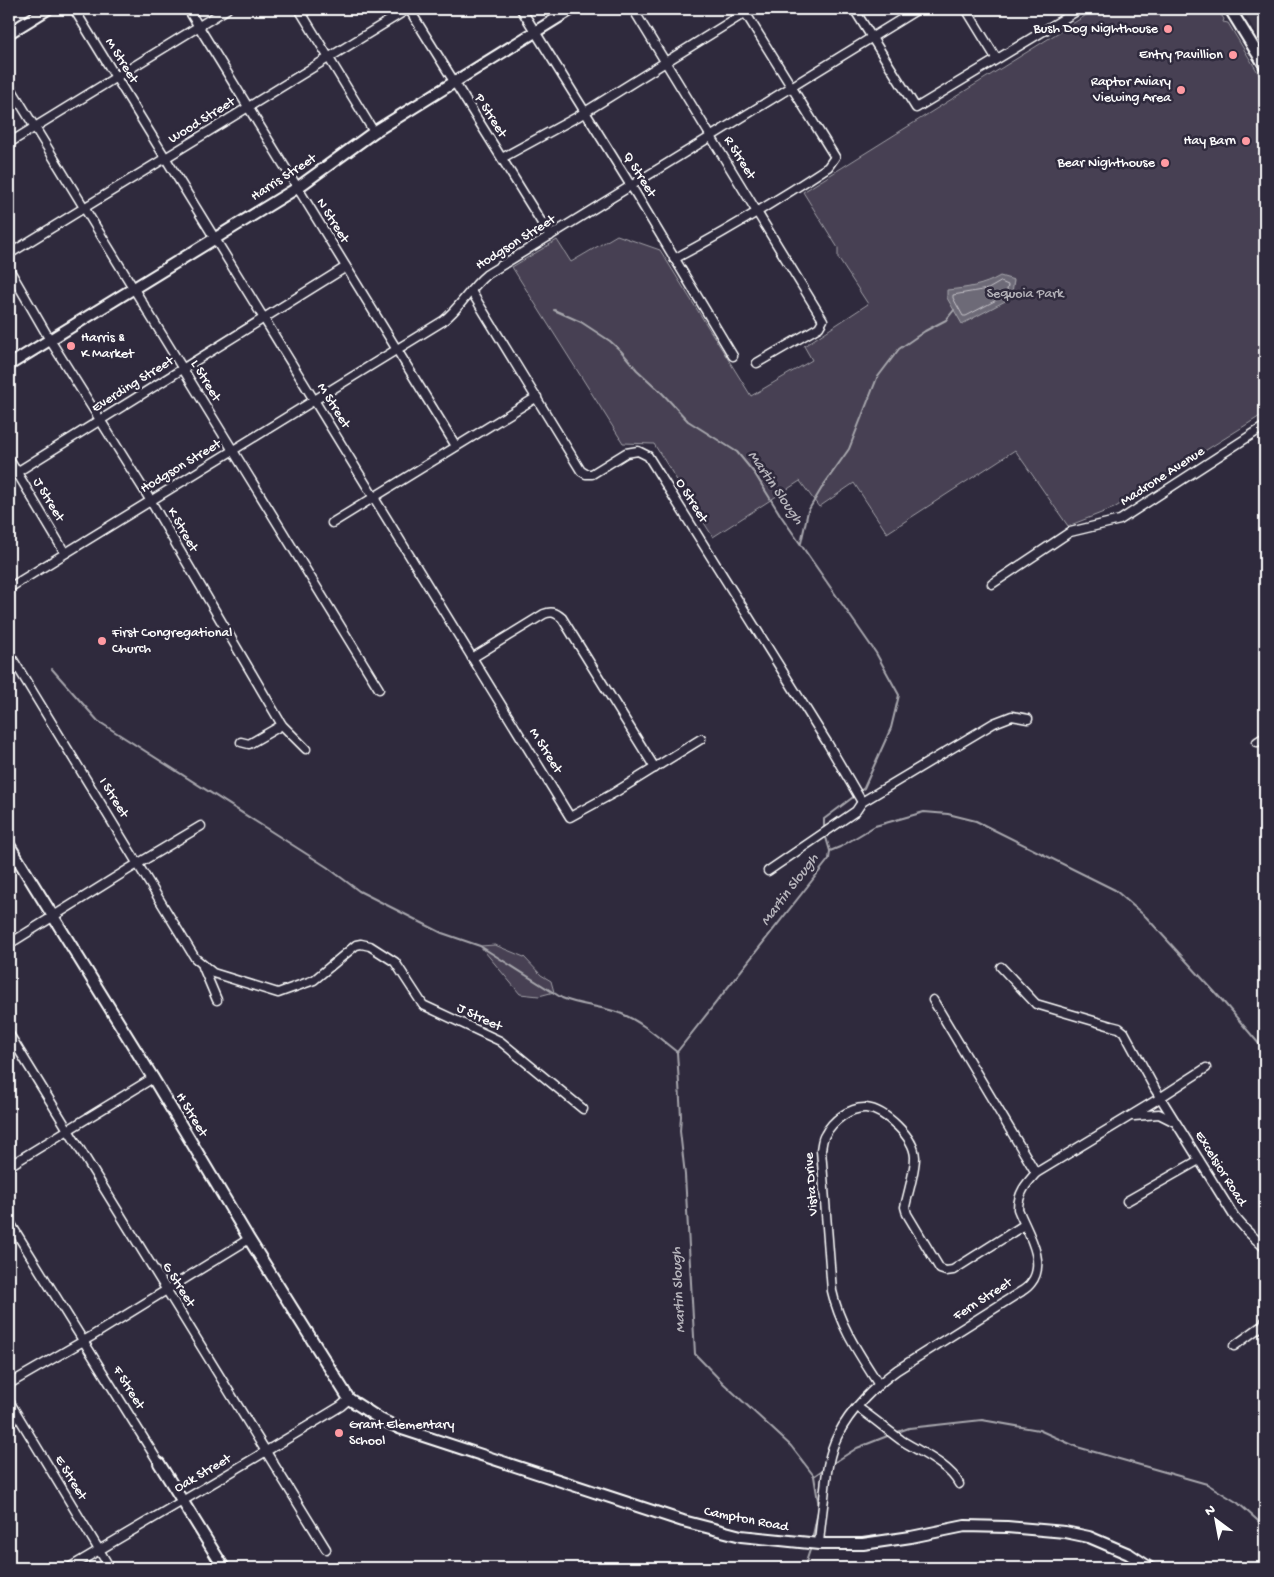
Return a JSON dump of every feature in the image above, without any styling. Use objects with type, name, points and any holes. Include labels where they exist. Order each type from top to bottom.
[{"type":"main road","points":[[9,33],[48,9]]},
{"type":"main road","name":"Harris Street","points":[[9,365],[297,188],[374,132],[572,9]]},
{"type":"main road","points":[[1230,9],[1264,63]]},
{"type":"main road","name":"H Street","points":[[9,845],[153,1078],[249,1239],[349,1399]]},
{"type":"main road","name":"Campton Road","points":[[349,1399],[380,1419],[399,1428],[683,1520],[741,1536],[788,1542],[863,1544],[965,1526],[1008,1527],[1064,1532],[1089,1537],[1129,1554],[1150,1568]]},
{"type":"main road","name":"F Street","points":[[159,1463],[224,1568]]},
{"type":"street","name":"M Street","points":[[74,9],[570,817],[655,768]]},
{"type":"street","name":"N Street","points":[[188,9],[456,446]]},
{"type":"street","points":[[9,143],[227,9]]},
{"type":"street","points":[[299,9],[374,132]]},
{"type":"street","name":"Wood Street","points":[[9,254],[409,9]]},
{"type":"street","name":"P Street","points":[[409,9],[550,236]]},
{"type":"street","name":"Q Street","points":[[521,9],[734,356]]},
{"type":"street","name":"R Street","points":[[633,9],[823,320],[819,327],[757,363]]},
{"type":"street","points":[[854,9],[916,108],[1078,9]]},
{"type":"street","name":"Hodgson Street","points":[[9,588],[443,321],[455,311],[471,290],[486,275],[918,9]]},
{"type":"street","points":[[966,9],[996,58]]},
{"type":"street","points":[[502,158],[585,112],[747,10],[835,157],[828,167],[758,212],[717,237],[674,259]]},
{"type":"street","name":"L Street","points":[[9,85],[379,689]]},
{"type":"street","name":"Everding Street","points":[[9,477],[346,267]]},
{"type":"street","name":"K Street","points":[[9,269],[50,340],[150,500],[282,725],[306,749]]},
{"type":"street","name":"O Street","points":[[471,290],[581,471],[586,474],[592,474],[626,453],[638,452],[648,456],[828,744],[862,802]]},
{"type":"street","points":[[332,523],[537,397]]},
{"type":"street","name":"Madrone Avenue","points":[[992,584],[1070,532],[1120,520],[1265,426]]},
{"type":"street","name":"J Street","points":[[9,459],[65,553]]},
{"type":"street","points":[[472,658],[550,611],[562,618],[655,768],[700,739]]},
{"type":"street","name":"I Street","points":[[9,653],[195,958],[202,966]]},
{"type":"street","points":[[768,872],[856,811],[862,802],[994,723],[1012,716],[1028,719]]},
{"type":"street","points":[[241,742],[249,744],[282,725]]},
{"type":"street","points":[[1258,742],[1265,737]]},
{"type":"street","points":[[9,944],[201,826]]},
{"type":"street","name":"J Street","points":[[202,966],[213,973],[278,994],[314,980],[356,945],[370,946],[395,962],[423,1005],[500,1041],[583,1109]]},
{"type":"street","points":[[202,966],[217,1000]]},
{"type":"street","name":"Excelsior Road","points":[[1001,967],[1036,1004],[1119,1028],[1124,1032],[1160,1097],[1234,1216],[1246,1231],[1265,1248]]},
{"type":"street","points":[[933,1000],[1036,1173]]},
{"type":"street","name":"G Street","points":[[9,1034],[326,1549]]},
{"type":"street","name":"Fern Street","points":[[819,1544],[826,1475],[832,1448],[838,1434],[857,1407],[897,1370],[1031,1284],[1036,1272],[1037,1258],[1018,1209],[1018,1201],[1025,1186],[1036,1173],[1206,1068]]},
{"type":"street","points":[[9,1166],[153,1078]]},
{"type":"street","name":"Vista Drive","points":[[879,1385],[846,1333],[836,1310],[832,1291],[821,1150],[823,1139],[828,1129],[853,1110],[866,1108],[874,1110],[905,1132],[912,1144],[915,1158],[905,1207],[907,1214],[940,1269],[946,1271],[953,1270],[1024,1225]]},
{"type":"street","points":[[1129,1116],[1159,1114],[1176,1122]]},
{"type":"street","points":[[1127,1201],[1199,1160]]},
{"type":"street","name":"F Street","points":[[9,1222],[159,1463]]},
{"type":"street","points":[[9,1384],[249,1239]]},
{"type":"street","points":[[1234,1346],[1265,1321]]},
{"type":"street","name":"Oak Street","points":[[69,1568],[266,1452],[341,1406],[349,1399]]},
{"type":"street","name":"E Street","points":[[9,1401],[110,1568]]},
{"type":"street","points":[[857,1407],[900,1439],[946,1468],[959,1484]]},
{"type":"shaded area","points":[[1242,9],[1265,9],[1265,45],[1260,39]]},
{"type":"green space","name":"Sequoia Park","points":[[1096,9],[1217,9],[1224,19],[1223,22],[1228,23],[1265,84],[1265,413],[1114,508],[1068,526],[1015,450],[887,533],[854,483],[819,507],[800,481],[713,537],[654,444],[623,443],[512,267],[557,240],[571,262],[617,235],[660,250],[751,396],[812,360],[804,346],[868,304],[838,258],[838,248],[803,192]]},
{"type":"green space","points":[[495,945],[524,957],[541,975],[551,981],[554,992],[539,996],[520,994],[480,946]]},
{"type":"water","points":[[1000,276],[1014,280],[1011,298],[962,324],[947,298],[947,290],[975,286]]},
{"type":"waterway","name":"Martin Slough","points":[[554,310],[581,322],[610,341],[688,421],[737,452],[755,474],[781,516],[876,653],[899,695],[891,728],[864,788],[859,792]]},
{"type":"waterway","points":[[801,543],[808,511],[849,449],[877,378],[899,349],[925,331],[946,320],[954,310]]},
{"type":"waterway","points":[[52,669],[98,721],[327,867],[359,891],[442,933],[480,946],[562,998],[615,1011],[637,1021],[677,1052]]},
{"type":"waterway","name":"Martin Slough","points":[[824,830],[824,819],[856,795]]},
{"type":"waterway","points":[[830,851],[875,826],[924,812],[948,814],[976,821],[1115,890],[1146,917],[1221,999],[1265,1051]]},
{"type":"waterway","name":"Martin Slough","points":[[812,1540],[819,1507],[814,1476],[791,1446],[723,1383],[695,1354],[685,1175],[680,1131],[681,1116],[677,1052],[829,859],[830,851],[825,834]]},
{"type":"waterway","points":[[895,1433],[909,1428],[982,1420],[1039,1430],[1077,1447],[1207,1484],[1238,1503],[1265,1527]]},
{"type":"waterway","points":[[832,1464],[857,1448],[890,1435]]},
{"type":"waterway","points":[[814,1476],[824,1469]]},
{"type":"waterway","name":"Martin Slough","points":[[804,1568],[811,1547]]},
{"type":"place","name":"Bush Dog Nighthouse","points":[[1168,29]]},
{"type":"place","name":"Entry Pavillion","points":[[1233,55]]},
{"type":"place","name":"Raptor Aviary Viewing Area","points":[[1181,90]]},
{"type":"place","name":"Hay Barn","points":[[1246,141]]},
{"type":"place","name":"Bear Nighthouse","points":[[1165,163]]},
{"type":"place","name":"Harris & K Market","points":[[71,346]]},
{"type":"place","name":"First Congregational Church","points":[[102,641]]},
{"type":"place","name":"Grant Elementary School","points":[[339,1433]]}]
